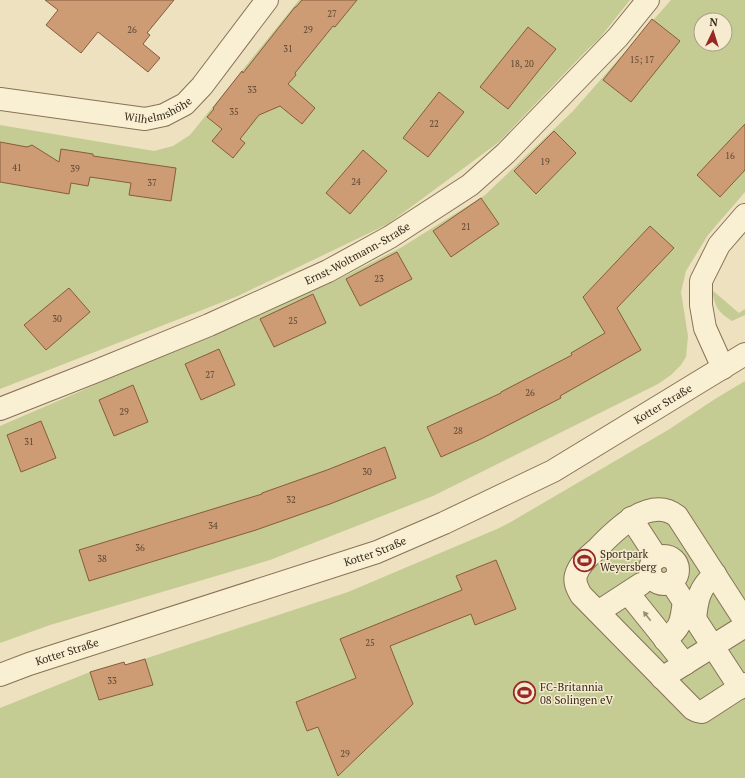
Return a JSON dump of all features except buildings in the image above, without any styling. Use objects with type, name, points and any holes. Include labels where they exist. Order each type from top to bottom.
[{"type":"street","name":"Wilhelmshöhe","points":[[0,99],[145,119],[164,115],[185,104],[202,86],[267,0]]},
{"type":"street","name":"Ernst-Woltmann-Straße","points":[[0,409],[209,325],[328,271],[390,237],[470,185],[506,153],[618,37],[648,0]]},
{"type":"street","points":[[723,368],[705,328],[701,305],[701,281],[719,245],[745,215]]},
{"type":"street","name":"Kotter Straße","points":[[0,675],[36,661],[377,552],[444,523],[553,471],[745,354]]},
{"type":"street","points":[[631,518],[689,610],[742,686],[702,712],[693,709],[581,595],[575,582],[578,570],[607,538],[631,518],[651,511],[659,510],[672,512],[677,516],[745,621]]},
{"type":"street","points":[[598,612],[698,549]]},
{"type":"street","points":[[665,640],[675,633],[698,598],[702,586],[715,574]]},
{"type":"street","points":[[628,593],[684,664]]},
{"type":"street","points":[[662,678],[745,626]]},
{"type":"green space","points":[[299,0],[630,0],[599,39],[499,142],[388,224],[238,296],[0,389],[0,125],[154,151],[173,146],[190,135]]},
{"type":"green space","points":[[671,0],[745,0],[745,192],[708,235],[686,271],[681,292],[688,336],[686,357],[681,365],[671,375],[658,384],[433,496],[270,560],[50,625],[0,643],[0,426],[333,282],[402,247],[485,195],[573,111]]},
{"type":"green space","points":[[712,290],[739,313],[745,309],[745,315],[732,321],[727,318],[720,312],[714,301]]},
{"type":"green space","name":"Sportpark Weyersberg","points":[[745,381],[745,778],[0,778],[0,708],[90,672],[124,662],[126,665],[348,592],[497,529],[668,430]]},
{"type":"place","name":"Sportpark Weyersberg","points":[[584,560]]},
{"type":"place","name":"FC-Britannia 08 Solingen eV","points":[[525,693]]}]
